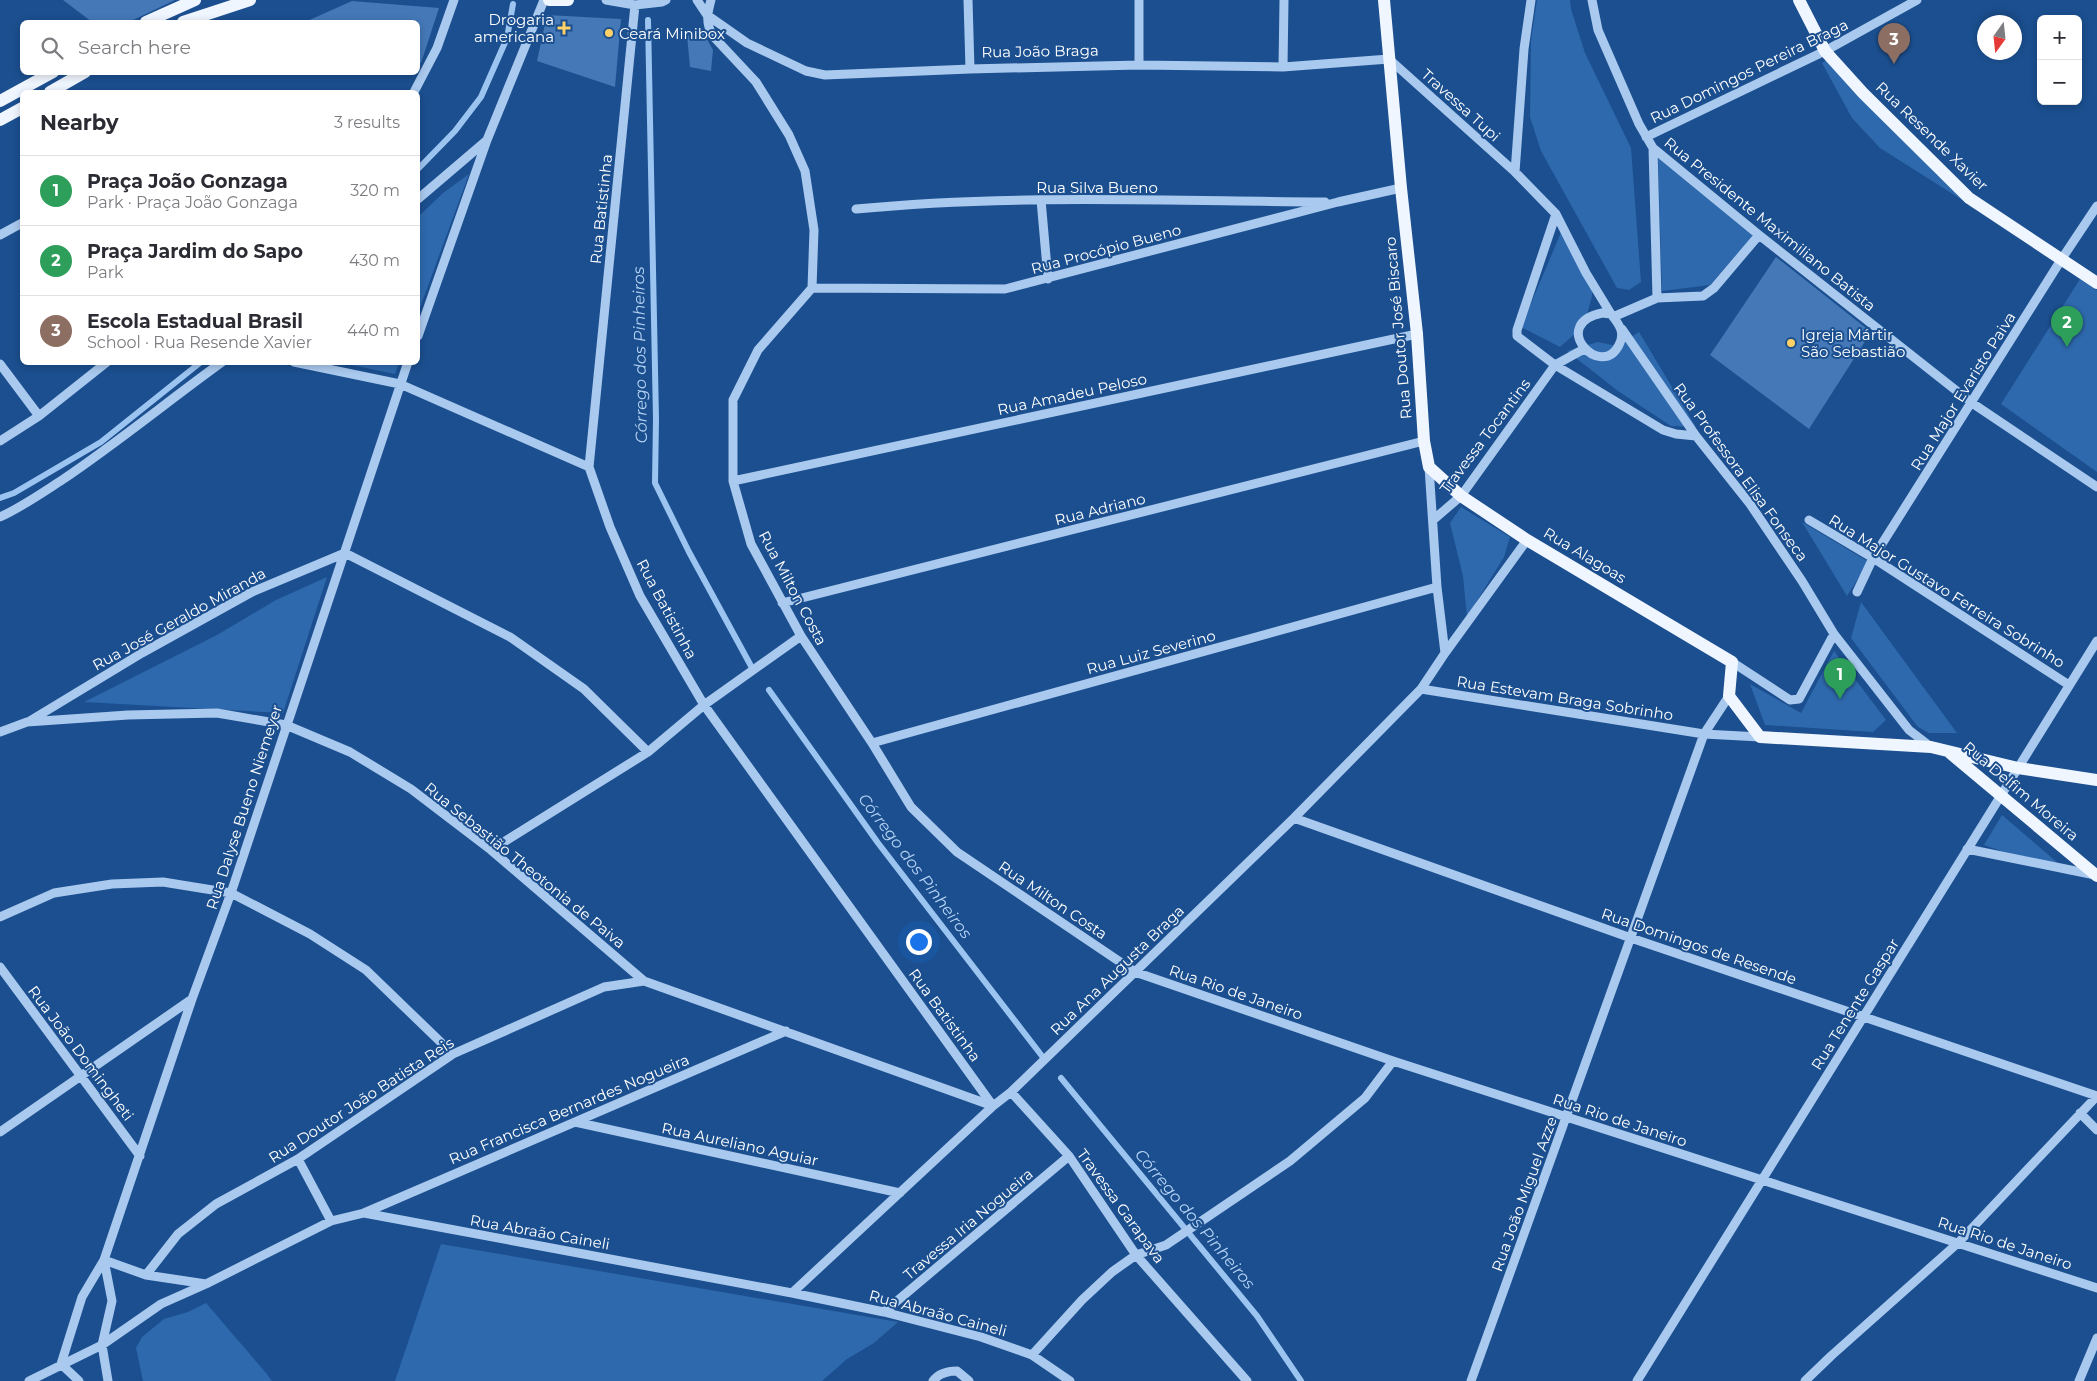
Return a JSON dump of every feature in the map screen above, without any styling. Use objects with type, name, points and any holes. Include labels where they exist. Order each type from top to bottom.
[{"type":"main road","points":[[150,20],[194,0]]},
{"type":"main road","points":[[189,20],[250,0]]},
{"type":"main road","name":"Rua Doutor José Biscaro","points":[[1384,0],[1401,188],[1417,334],[1424,441],[1428,467]]},
{"type":"main road","name":"Rua Resende Xavier","points":[[1799,0],[1825,50],[1863,93],[1970,198],[2097,283]]},
{"type":"main road","points":[[21,90],[48,75]]},
{"type":"main road","points":[[54,90],[80,75]]},
{"type":"main road","points":[[0,102],[20,91]]},
{"type":"main road","points":[[0,120],[20,109]]},
{"type":"main road","name":"Rua Alagoas","points":[[1428,467],[1460,496],[1527,540],[1732,662]]},
{"type":"main road","points":[[1732,662],[1729,696],[1760,736],[1931,747],[2018,768],[2097,780]]},
{"type":"main road","name":"Rua Delfim Moreira","points":[[1948,751],[2096,876]]},
{"type":"street","points":[[415,90],[436,48],[454,0]]},
{"type":"street","points":[[420,330],[487,140],[544,0]]},
{"type":"street","points":[[606,0],[635,5],[666,0]]},
{"type":"street","points":[[697,0],[706,16],[712,35],[748,72],[761,89],[789,135],[805,170],[814,230],[812,288]]},
{"type":"street","points":[[706,16],[711,0]]},
{"type":"street","points":[[968,0],[970,69]]},
{"type":"street","points":[[1139,0],[1139,65]]},
{"type":"street","points":[[1283,67],[1284,0]]},
{"type":"street","points":[[1530,0],[1524,49],[1515,172],[1556,214],[1586,274],[1612,315],[1622,329],[1622,338],[1618,347],[1611,354],[1602,357],[1592,355],[1584,349],[1579,340],[1579,331],[1582,322],[1590,316],[1612,315],[1657,298],[1703,296],[1714,288],[1759,235]]},
{"type":"street","name":"Rua Presidente Maximiliano Batista","points":[[1592,0],[1598,30],[1646,137],[1653,148],[1759,235],[1972,403],[2097,487]]},
{"type":"street","name":"Rua Domingos Pereira Braga","points":[[1646,137],[1825,50],[1917,0]]},
{"type":"street","name":"Rua Batistinha","points":[[635,5],[589,467],[610,527],[640,596],[704,704],[993,1106]]},
{"type":"street","name":"Rua João Braga","points":[[706,16],[747,43],[806,71],[825,74],[1139,65],[1283,67],[1389,59]]},
{"type":"street","name":"Travessa Tupi","points":[[1389,59],[1515,172]]},
{"type":"street","points":[[420,197],[487,140]]},
{"type":"street","points":[[1653,148],[1657,298]]},
{"type":"street","name":"Rua Procópio Bueno","points":[[812,288],[1005,289],[1338,202],[1401,188]]},
{"type":"street","points":[[1042,200],[1048,279]]},
{"type":"street","name":"Rua Silva Bueno","points":[[856,209],[902,205],[1042,200],[1338,202]]},
{"type":"street","name":"Rua Major Evaristo Paiva","points":[[1857,592],[1873,558],[2097,206]]},
{"type":"street","points":[[1556,214],[1517,330],[1517,336],[1555,365],[1663,430],[1676,434],[1696,436]]},
{"type":"street","points":[[0,235],[20,224]]},
{"type":"street","name":"Rua Milton Costa","points":[[812,288],[758,350],[733,400],[733,482],[750,544],[801,636],[872,743],[911,807],[957,852],[1136,972]]},
{"type":"street","name":"Rua Professora Elisa Fonseca","points":[[1622,329],[1696,436],[1750,504],[1802,581],[1834,634],[1909,730],[1931,747]]},
{"type":"street","name":"Rua Amadeu Peloso","points":[[733,482],[1417,334]]},
{"type":"street","points":[[1555,365],[1584,349]]},
{"type":"street","points":[[0,364],[39,416]]},
{"type":"street","points":[[0,441],[39,416],[103,365]]},
{"type":"street","points":[[0,517],[17,510],[94,459],[162,405],[218,365]]},
{"type":"street","points":[[308,365],[400,384],[589,467]]},
{"type":"street","name":"Rua Dalyse Bueno Niemeyer","points":[[61,1364],[82,1297],[104,1260],[192,999],[231,894],[407,365]]},
{"type":"street","name":"Travessa Tocantins","points":[[1433,520],[1460,496],[1555,365]]},
{"type":"street","name":"Rua Adriano","points":[[782,603],[1424,441]]},
{"type":"street","name":"Rua Doutor José Biscaro","points":[[1428,467],[1437,587],[1445,653]]},
{"type":"street","name":"Rua Major Gustavo Ferreira Sobrinho","points":[[1809,520],[1873,558],[2069,685]]},
{"type":"street","name":"Rua Ana Augusta Braga","points":[[792,1293],[993,1106],[1011,1092],[1136,972],[1294,818],[1421,689],[1527,540]]},
{"type":"street","points":[[345,553],[510,637],[584,689],[648,752]]},
{"type":"street","name":"Rua José Geraldo Miranda","points":[[27,722],[142,652],[252,592],[345,553]]},
{"type":"street","name":"Rua Luiz Severino","points":[[872,743],[1437,587]]},
{"type":"street","name":"Rua Alagoas","points":[[1732,662],[1790,700],[1799,699],[1834,634]]},
{"type":"street","points":[[491,850],[648,752],[704,704],[801,636]]},
{"type":"street","name":"Rua Tenente Gaspar","points":[[1637,1381],[2097,641]]},
{"type":"street","name":"Rua Estevam Braga Sobrinho","points":[[1421,689],[1704,734],[1760,736]]},
{"type":"street","points":[[1704,734],[1729,696]]},
{"type":"street","name":"Rua Sebastião Theotonia de Paiva","points":[[0,732],[27,722],[217,713],[286,725],[350,752],[411,789],[491,850],[644,981],[993,1106]]},
{"type":"street","name":"Rua João Miguel Azze","points":[[1471,1381],[1704,734]]},
{"type":"street","name":"Rua Domingos de Resende","points":[[1294,818],[1631,938],[2097,1096]]},
{"type":"street","name":"Rua Delfim Moreira","points":[[1967,849],[2096,876]]},
{"type":"street","points":[[0,918],[54,893],[112,884],[163,882],[231,894],[310,934],[366,970],[453,1054]]},
{"type":"street","name":"Rua João Domingheti","points":[[0,967],[82,1075],[140,1156]]},
{"type":"street","name":"Rua Rio de Janeiro","points":[[1136,972],[1393,1061],[1960,1242],[2097,1288]]},
{"type":"street","name":"Rua Doutor João Batista Reis","points":[[146,1275],[178,1234],[216,1204],[298,1159],[453,1054],[604,987],[644,981]]},
{"type":"street","points":[[0,1132],[192,999]]},
{"type":"street","name":"Rua Francisca Bernardes Nogueira","points":[[364,1214],[786,1031]]},
{"type":"street","points":[[1032,1356],[1082,1300],[1112,1272],[1140,1254],[1166,1245],[1290,1162],[1365,1098],[1393,1061]]},
{"type":"street","name":"Travessa Garapava","points":[[1011,1092],[1069,1156],[1140,1254],[1247,1381]]},
{"type":"street","points":[[1805,1381],[1960,1242],[2097,1096]]},
{"type":"street","points":[[2080,1113],[2097,1130]]},
{"type":"street","name":"Rua Aureliano Aguiar","points":[[575,1122],[900,1193]]},
{"type":"street","name":"Travessa Iria Nogueira","points":[[884,1312],[1069,1156]]},
{"type":"street","points":[[298,1159],[331,1221]]},
{"type":"street","name":"Rua Abraão Caineli","points":[[28,1381],[102,1345],[161,1304],[206,1284],[331,1221],[364,1214],[792,1293],[884,1312],[981,1337],[1032,1356],[1070,1381]]},
{"type":"street","points":[[104,1260],[146,1275],[206,1284]]},
{"type":"street","points":[[104,1260],[112,1301],[102,1345],[108,1381]]},
{"type":"street","points":[[2079,1381],[2097,1338]]},
{"type":"street","points":[[61,1364],[79,1381]]},
{"type":"street","points":[[932,1381],[944,1372],[957,1371],[969,1381]]},
{"type":"shaded area","points":[[1537,0],[1570,0],[1585,53],[1631,148],[1641,282],[1629,290],[1617,288],[1541,151],[1530,117],[1531,40]]},
{"type":"shaded area","points":[[1828,59],[1937,175],[1978,210],[1880,148],[1852,118],[1822,63]]},
{"type":"shaded area","points":[[1658,158],[1753,236],[1710,285],[1662,291]]},
{"type":"shaded area","points":[[469,174],[420,308],[420,215],[443,193]]},
{"type":"shaded area","points":[[1565,223],[1593,278],[1592,296],[1584,326],[1560,347],[1521,327]]},
{"type":"shaded area","points":[[2080,279],[2097,290],[2097,472],[2001,404]]},
{"type":"shaded area","points":[[1639,332],[1696,427],[1671,426],[1618,391],[1567,351],[1598,342],[1617,346]]},
{"type":"shaded area","points":[[352,365],[398,365],[395,374]]},
{"type":"shaded area","points":[[1461,507],[1510,537],[1504,557],[1467,617],[1463,576],[1450,523]]},
{"type":"shaded area","points":[[1802,522],[1869,562],[1847,596]]},
{"type":"shaded area","points":[[327,577],[283,713],[84,702],[217,635],[276,600]]},
{"type":"shaded area","points":[[1861,602],[1957,733],[1929,733],[1918,727],[1851,638]]},
{"type":"shaded area","points":[[1834,651],[1886,720],[1873,732],[1765,725],[1750,684],[1801,713]]},
{"type":"shaded area","points":[[2002,815],[2073,876],[1984,845]]},
{"type":"shaded area","points":[[441,1244],[898,1322],[874,1343],[847,1359],[822,1381],[395,1381]]},
{"type":"shaded area","points":[[206,1303],[272,1381],[143,1381],[136,1348],[142,1337],[164,1319],[188,1312]]},
{"type":"building","points":[[63,0],[175,0],[133,20],[89,20]]},
{"type":"building","points":[[352,1],[439,8],[421,63],[420,20],[309,20]]},
{"type":"building","points":[[547,15],[621,19],[615,87],[537,61]]},
{"type":"building","points":[[703,32],[713,50],[711,71],[690,67],[687,36]]},
{"type":"building","name":"Igreja Mártir São Sebastião","points":[[1776,257],[1871,332],[1809,429],[1710,355]]},
{"type":"waterway","points":[[420,167],[455,131],[481,97],[507,38],[513,4]]},
{"type":"waterway","name":"Córrego dos Pinheiros","points":[[648,20],[656,419],[655,483],[689,552],[751,666]]},
{"type":"waterway","points":[[0,498],[14,493],[101,442],[197,365]]},
{"type":"waterway","name":"Córrego dos Pinheiros","points":[[769,690],[878,843],[1042,1056]]},
{"type":"waterway","name":"Córrego dos Pinheiros","points":[[1061,1078],[1257,1316],[1301,1381]]},
{"type":"place","name":"Drogaria americana","points":[[564,28]]},
{"type":"place","name":"Ceará Minibox","points":[[609,33]]},
{"type":"place","name":"Escola Estadual Brasil","points":[[1894,64]]},
{"type":"place","name":"Igreja Mártir São Sebastião","points":[[1791,343]]},
{"type":"place","name":"Praça Jardim do Sapo","points":[[2067,347]]},
{"type":"place","name":"Praça João Gonzaga","points":[[1840,699]]}]
